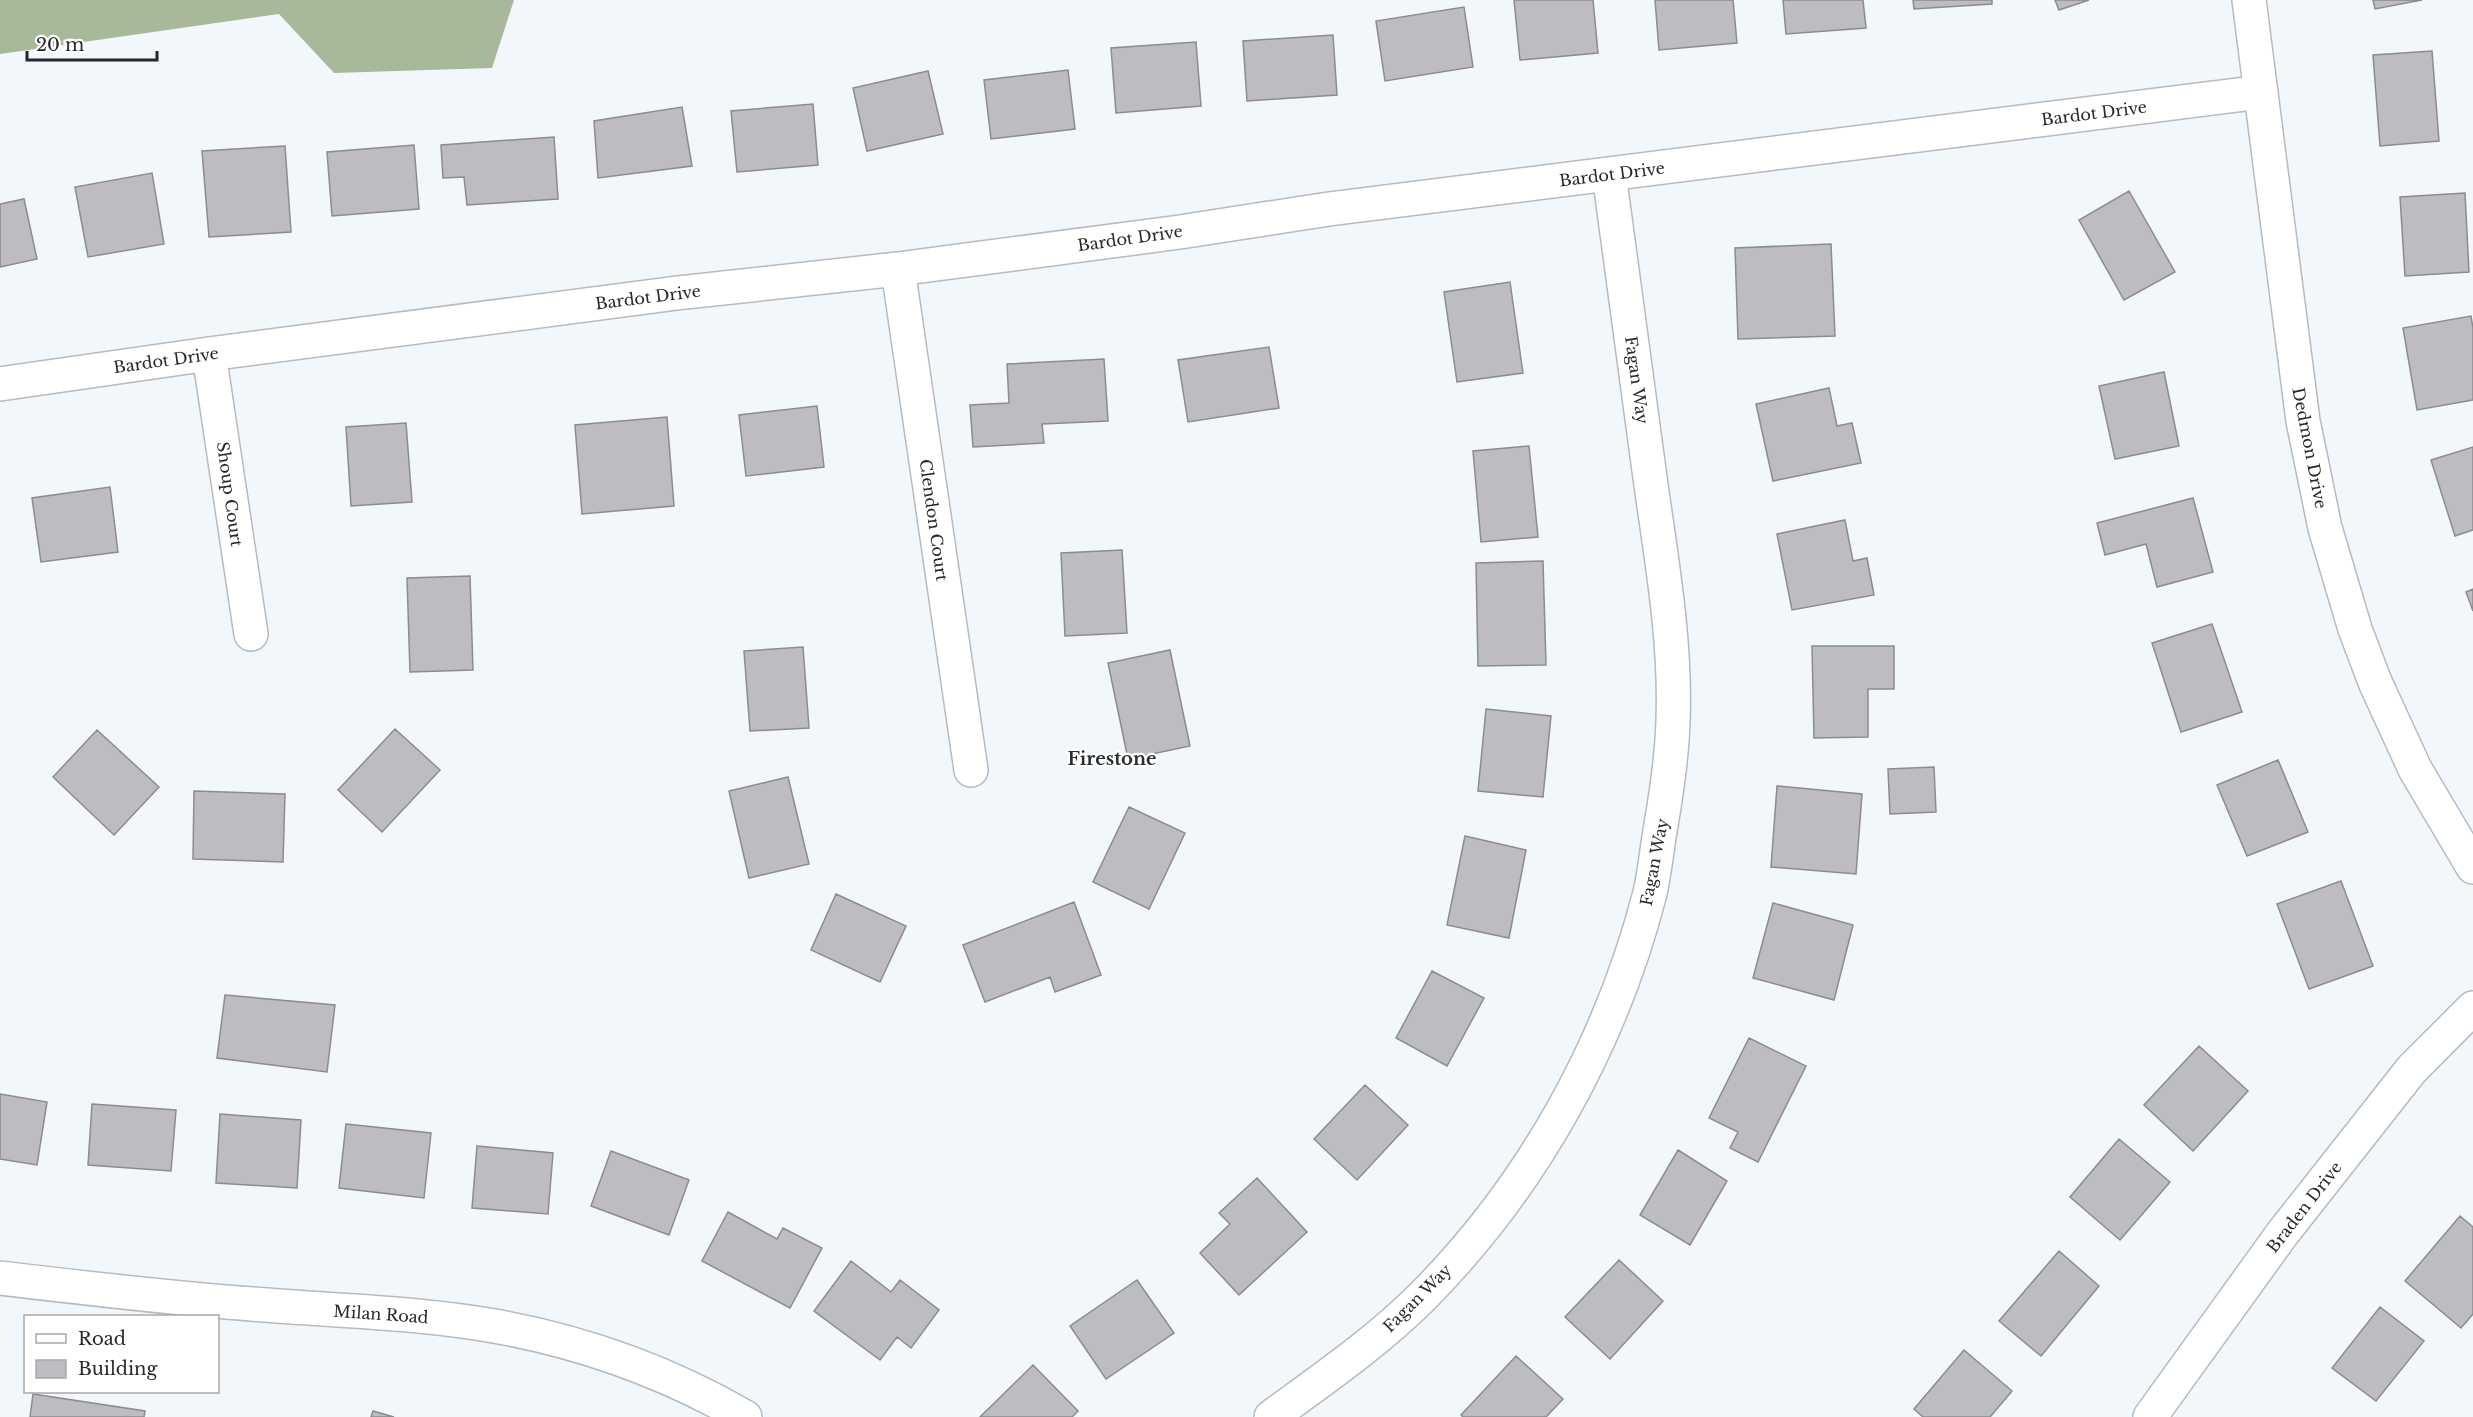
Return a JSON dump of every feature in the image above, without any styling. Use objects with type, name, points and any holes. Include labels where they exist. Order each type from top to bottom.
[{"type":"street","name":"Dedmon Drive","points":[[2249,0],[2303,421],[2325,528],[2355,629],[2375,682],[2415,769],[2473,867]]},
{"type":"street","name":"Bardot Drive","points":[[0,384],[209,354],[677,293],[898,269],[1168,234],[1329,209],[2261,92]]},
{"type":"street","name":"Fagan Way","points":[[1271,1417],[1388,1329],[1424,1295],[1492,1219],[1521,1178],[1574,1093],[1629,964],[1650,890],[1668,780],[1673,721],[1672,658],[1664,578],[1609,174]]},
{"type":"street","name":"Clendon Court","points":[[898,269],[970,770]]},
{"type":"street","name":"Shoup Court","points":[[209,354],[251,634]]},
{"type":"street","name":"Braden Drive","points":[[2150,1417],[2282,1234],[2412,1069],[2473,1008]]},
{"type":"street","name":"Milan Road","points":[[0,1278],[167,1298],[449,1320],[499,1327],[548,1337],[644,1367],[690,1387],[745,1417]]},
{"type":"green space","points":[[0,0],[514,0],[492,68],[334,73],[279,14],[0,54]]},
{"type":"building","points":[[1514,0],[1593,0],[1598,53],[1520,60]]},
{"type":"building","points":[[1655,0],[1733,0],[1737,43],[1659,50]]},
{"type":"building","points":[[1783,0],[1863,0],[1866,28],[1786,34]]},
{"type":"building","points":[[1913,0],[1992,0],[1992,4],[1914,9]]},
{"type":"building","points":[[2055,0],[2089,0],[2059,10]]},
{"type":"building","points":[[2373,0],[2422,0],[2375,9]]},
{"type":"building","points":[[1464,7],[1473,67],[1385,81],[1376,21]]},
{"type":"building","points":[[1333,35],[1337,95],[1247,101],[1243,41]]},
{"type":"building","points":[[1196,42],[1201,106],[1116,113],[1111,48]]},
{"type":"building","points":[[2432,51],[2439,141],[2380,146],[2373,55]]},
{"type":"building","points":[[1068,70],[1075,129],[991,139],[984,80]]},
{"type":"building","points":[[928,71],[943,134],[867,151],[853,88]]},
{"type":"building","points":[[813,104],[818,165],[737,172],[731,111]]},
{"type":"building","points":[[682,107],[692,166],[598,178],[594,121]]},
{"type":"building","points":[[554,137],[558,199],[467,205],[464,177],[443,178],[441,145]]},
{"type":"building","points":[[414,145],[419,209],[332,216],[327,152]]},
{"type":"building","points":[[285,146],[291,232],[209,237],[202,151]]},
{"type":"building","points":[[152,173],[164,244],[88,257],[75,187]]},
{"type":"building","points":[[2129,191],[2175,272],[2124,300],[2079,220]]},
{"type":"building","points":[[2465,193],[2469,272],[2405,276],[2400,197]]},
{"type":"building","points":[[24,199],[37,259],[0,267],[0,204]]},
{"type":"building","points":[[1831,244],[1835,336],[1738,339],[1735,248]]},
{"type":"building","points":[[1510,282],[1523,373],[1457,382],[1444,292]]},
{"type":"building","points":[[2471,316],[2473,400],[2417,410],[2403,328]]},
{"type":"building","points":[[1269,347],[1279,408],[1188,422],[1178,360]]},
{"type":"building","points":[[1104,359],[1108,421],[1042,424],[1044,443],[973,447],[970,405],[1009,403],[1007,364]]},
{"type":"building","points":[[2164,372],[2179,446],[2115,459],[2099,386]]},
{"type":"building","points":[[1829,388],[1837,426],[1852,423],[1861,463],[1773,481],[1756,404]]},
{"type":"building","points":[[817,406],[824,467],[746,476],[739,415]]},
{"type":"building","points":[[667,417],[674,506],[582,514],[575,425]]},
{"type":"building","points":[[406,423],[412,502],[351,506],[346,427]]},
{"type":"building","points":[[1529,446],[1538,537],[1481,542],[1473,451]]},
{"type":"building","points":[[2473,447],[2473,530],[2455,536],[2431,460]]},
{"type":"building","points":[[110,487],[118,552],[41,562],[32,498]]},
{"type":"building","points":[[2193,498],[2213,572],[2157,587],[2146,544],[2105,555],[2097,523]]},
{"type":"building","points":[[1845,520],[1853,561],[1867,558],[1874,595],[1792,610],[1777,534]]},
{"type":"building","points":[[1122,550],[1127,633],[1065,636],[1061,553]]},
{"type":"building","points":[[1543,561],[1546,665],[1478,666],[1476,563]]},
{"type":"building","points":[[470,576],[473,670],[410,672],[407,578]]},
{"type":"building","points":[[2473,589],[2473,611],[2466,592]]},
{"type":"building","points":[[2212,624],[2242,712],[2181,732],[2152,643]]},
{"type":"building","points":[[1812,646],[1894,646],[1894,689],[1868,689],[1868,737],[1814,738]]},
{"type":"building","points":[[803,647],[809,728],[750,731],[744,651]]},
{"type":"building","points":[[1170,650],[1190,746],[1128,759],[1108,663]]},
{"type":"building","points":[[1486,709],[1551,716],[1543,797],[1478,791]]},
{"type":"building","points":[[395,729],[440,770],[382,832],[338,790]]},
{"type":"building","points":[[97,730],[159,787],[114,835],[53,777]]},
{"type":"building","points":[[2278,760],[2308,832],[2247,856],[2217,785]]},
{"type":"building","points":[[1934,767],[1936,812],[1890,814],[1888,769]]},
{"type":"building","points":[[788,777],[809,864],[749,878],[729,791]]},
{"type":"building","points":[[1777,786],[1862,794],[1856,874],[1771,867]]},
{"type":"building","points":[[194,791],[285,794],[283,862],[193,859]]},
{"type":"building","points":[[1129,807],[1185,833],[1149,909],[1093,882]]},
{"type":"building","points":[[1465,836],[1526,850],[1509,938],[1447,925]]},
{"type":"building","points":[[2341,881],[2373,966],[2309,989],[2277,904]]},
{"type":"building","points":[[836,894],[906,926],[880,982],[811,950]]},
{"type":"building","points":[[1074,902],[1101,975],[1055,992],[1050,977],[985,1002],[963,945]]},
{"type":"building","points":[[1773,903],[1853,925],[1834,1000],[1753,978]]},
{"type":"building","points":[[1432,971],[1484,998],[1447,1066],[1396,1038]]},
{"type":"building","points":[[225,995],[335,1005],[327,1072],[217,1058]]},
{"type":"building","points":[[1749,1038],[1806,1066],[1758,1162],[1730,1148],[1738,1132],[1709,1118]]},
{"type":"building","points":[[2199,1046],[2248,1091],[2193,1151],[2144,1105]]},
{"type":"building","points":[[1365,1085],[1408,1125],[1357,1180],[1314,1139]]},
{"type":"building","points":[[0,1094],[47,1102],[37,1165],[0,1159]]},
{"type":"building","points":[[92,1104],[176,1110],[171,1171],[88,1165]]},
{"type":"building","points":[[220,1114],[301,1120],[297,1188],[216,1183]]},
{"type":"building","points":[[346,1124],[431,1133],[424,1198],[339,1188]]},
{"type":"building","points":[[2119,1139],[2170,1182],[2120,1240],[2070,1197]]},
{"type":"building","points":[[477,1146],[553,1153],[548,1214],[472,1208]]},
{"type":"building","points":[[1678,1150],[1727,1181],[1690,1245],[1640,1215]]},
{"type":"building","points":[[611,1151],[689,1180],[669,1235],[591,1206]]},
{"type":"building","points":[[1257,1178],[1307,1232],[1239,1295],[1200,1253],[1230,1224],[1219,1213]]},
{"type":"building","points":[[728,1212],[777,1239],[783,1228],[822,1248],[790,1308],[702,1261]]},
{"type":"building","points":[[2460,1216],[2473,1227],[2473,1314],[2461,1328],[2405,1281]]},
{"type":"building","points":[[2059,1251],[2099,1286],[2041,1356],[1999,1321]]},
{"type":"building","points":[[1619,1260],[1663,1301],[1610,1359],[1565,1317]]},
{"type":"building","points":[[851,1261],[891,1292],[900,1280],[939,1310],[911,1348],[897,1337],[880,1360],[814,1311]]},
{"type":"building","points":[[1137,1280],[1174,1333],[1106,1379],[1070,1326]]},
{"type":"building","points":[[2380,1307],[2424,1341],[2376,1401],[2332,1368]]},
{"type":"building","points":[[1964,1350],[2012,1391],[1990,1417],[1923,1417],[1914,1409]]},
{"type":"building","points":[[1516,1356],[1563,1399],[1546,1417],[1463,1417],[1461,1415]]},
{"type":"building","points":[[1033,1365],[1078,1411],[1072,1417],[980,1417]]},
{"type":"building","points":[[33,1394],[145,1411],[144,1417],[30,1417]]},
{"type":"building","points":[[373,1411],[394,1417],[371,1417]]},
{"type":"district","name":"Firestone","points":[[1112,759]]}]
